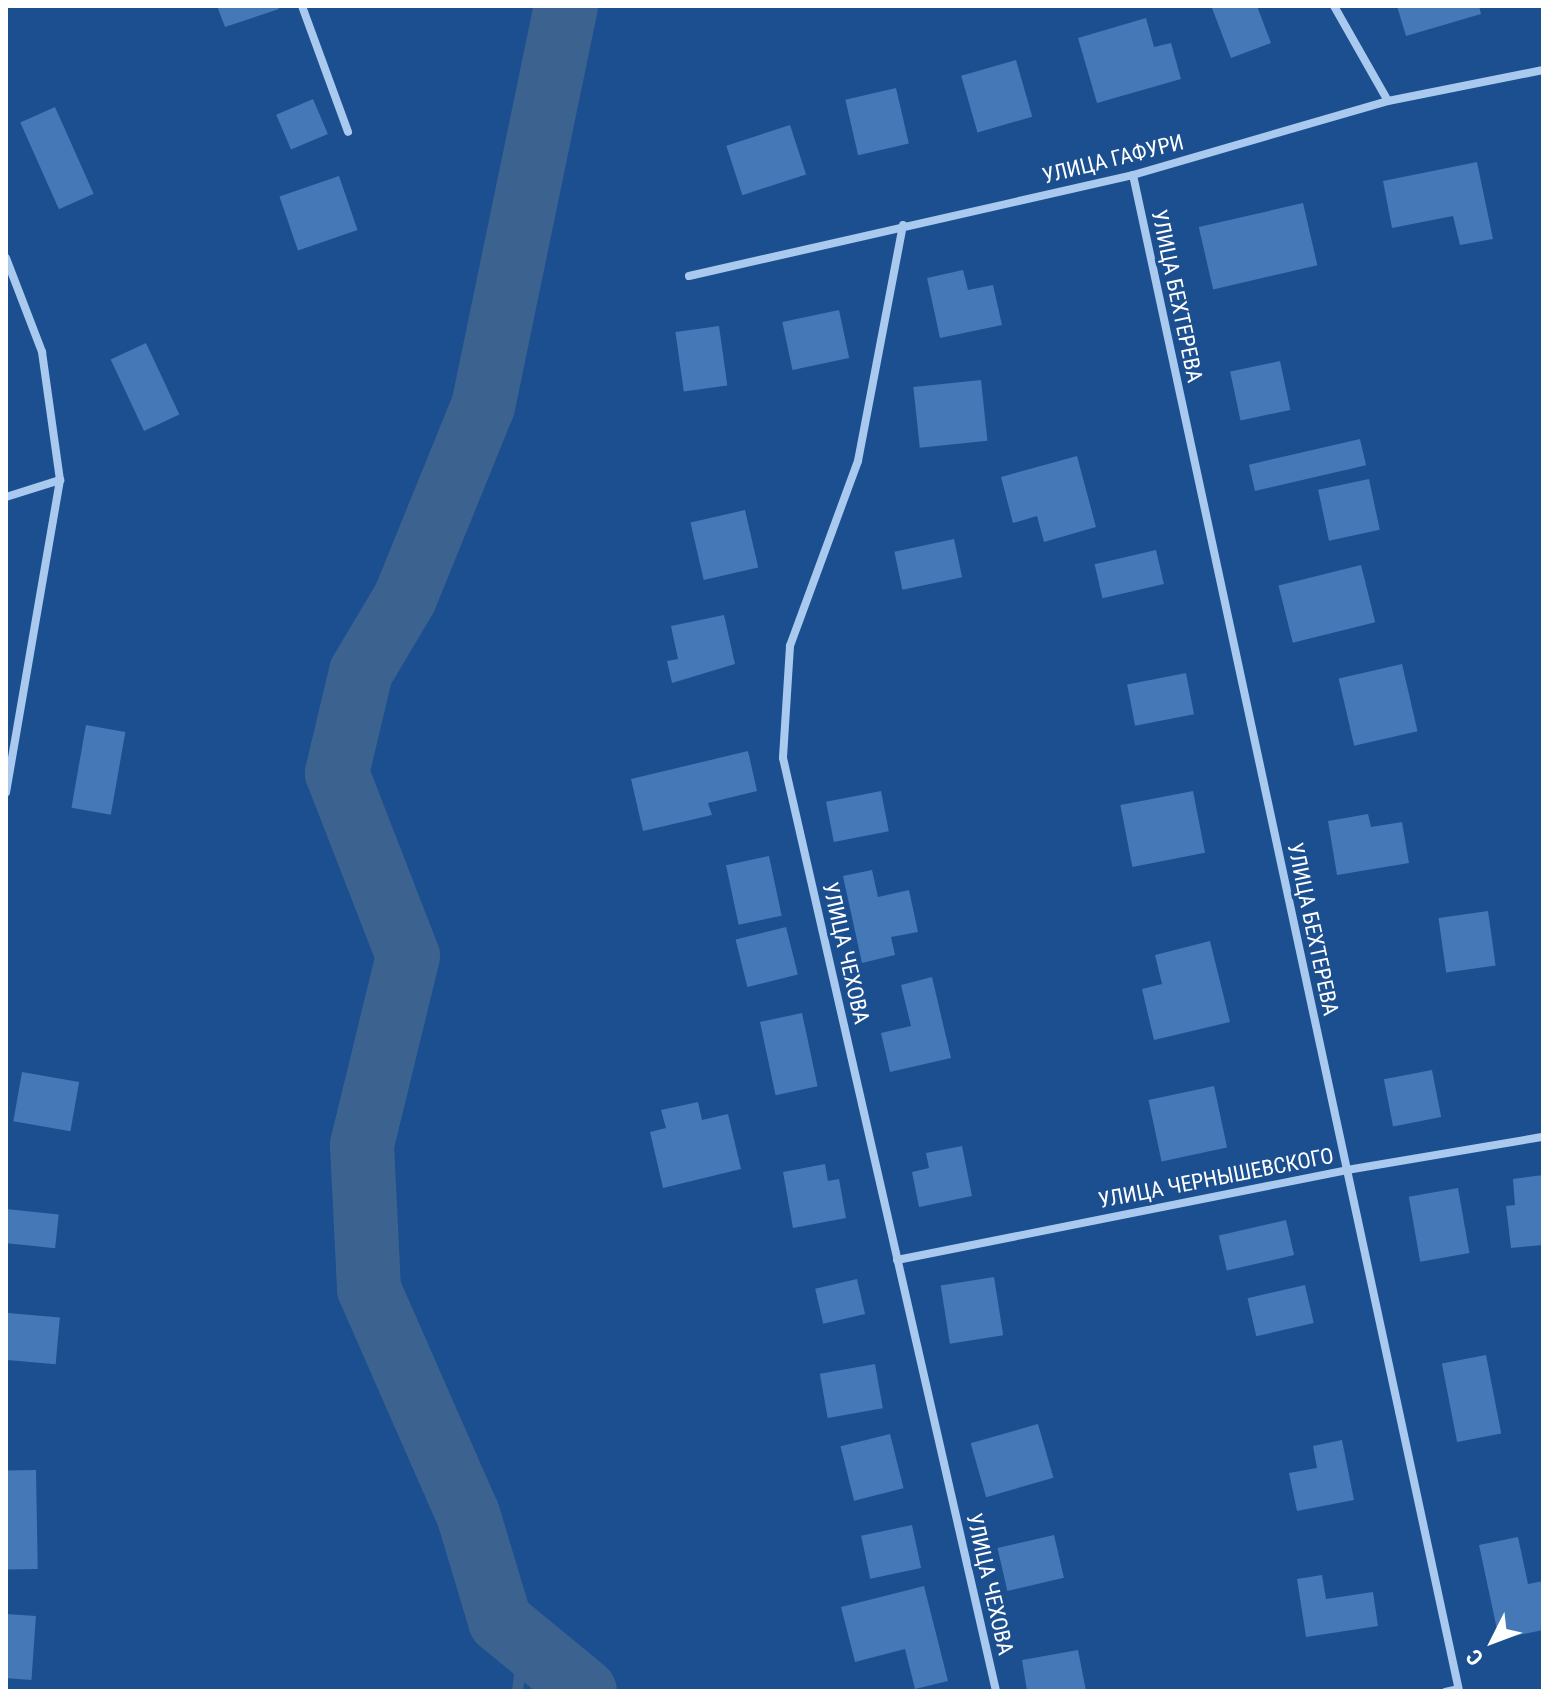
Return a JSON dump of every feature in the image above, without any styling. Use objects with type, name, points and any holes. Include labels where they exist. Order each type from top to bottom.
[{"type":"street","points":[[302,6],[348,132]]},
{"type":"street","points":[[1334,6],[1388,101]]},
{"type":"street","name":"УЛИЦА ГАФУРИ","points":[[689,276],[1133,175],[1388,101],[1543,70]]},
{"type":"street","name":"УЛИЦА БЕХТЕРЕВА","points":[[1133,175],[1458,1690]]},
{"type":"street","name":"УЛИЦА ЧЕХОВА","points":[[903,225],[858,461],[790,646],[783,758],[996,1691]]},
{"type":"street","points":[[6,258],[42,352],[60,480],[6,792]]},
{"type":"street","points":[[6,497],[60,480]]},
{"type":"street","name":"УЛИЦА ЧЕРНЫШЕВСКОГО","points":[[897,1260],[1347,1170],[1543,1137]]},
{"type":"lane","points":[[1445,1691],[1458,1690]]},
{"type":"building","points":[[217,6],[278,6],[279,9],[225,27]]},
{"type":"building","points":[[1257,6],[1271,43],[1231,58],[1212,8]]},
{"type":"building","points":[[1397,6],[1479,6],[1481,14],[1406,36]]},
{"type":"building","points":[[1146,18],[1154,47],[1171,43],[1181,79],[1097,103],[1078,38]]},
{"type":"building","points":[[1016,60],[1032,117],[977,132],[961,76]]},
{"type":"building","points":[[896,88],[909,144],[858,155],[845,100]]},
{"type":"building","points":[[313,99],[328,134],[291,150],[276,115]]},
{"type":"building","points":[[55,107],[94,194],[59,209],[20,122]]},
{"type":"building","points":[[790,125],[806,174],[742,195],[726,146]]},
{"type":"building","points":[[1477,162],[1493,239],[1460,245],[1453,216],[1392,228],[1383,181]]},
{"type":"building","points":[[339,176],[358,230],[298,250],[279,197]]},
{"type":"building","points":[[1303,203],[1317,265],[1213,289],[1199,227]]},
{"type":"building","points":[[963,270],[968,290],[993,285],[1002,325],[940,338],[927,278]]},
{"type":"building","points":[[839,310],[849,358],[792,370],[782,322]]},
{"type":"building","points":[[719,326],[727,385],[684,392],[675,332]]},
{"type":"building","points":[[146,343],[179,415],[144,431],[111,359]]},
{"type":"building","points":[[1280,361],[1290,410],[1241,421],[1230,372]]},
{"type":"building","points":[[981,380],[987,441],[920,448],[913,387]]},
{"type":"building","points":[[1360,439],[1366,465],[1255,491],[1249,465]]},
{"type":"building","points":[[1077,456],[1096,527],[1044,542],[1037,516],[1013,523],[1001,477]]},
{"type":"building","points":[[1369,479],[1380,530],[1329,541],[1318,490]]},
{"type":"building","points":[[745,510],[758,567],[704,580],[690,523]]},
{"type":"building","points":[[954,539],[962,577],[902,590],[894,552]]},
{"type":"building","points":[[1156,550],[1164,584],[1102,598],[1095,564]]},
{"type":"building","points":[[1361,565],[1375,622],[1293,643],[1279,586]]},
{"type":"building","points":[[724,615],[735,664],[672,683],[667,661],[678,659],[671,626]]},
{"type":"building","points":[[1402,664],[1418,731],[1354,746],[1339,679]]},
{"type":"building","points":[[1186,673],[1194,714],[1135,726],[1127,684]]},
{"type":"building","points":[[86,725],[125,732],[111,815],[71,808]]},
{"type":"building","points":[[748,751],[757,791],[708,803],[712,815],[643,831],[631,779]]},
{"type":"building","points":[[881,791],[889,831],[834,842],[826,802]]},
{"type":"building","points":[[1193,791],[1205,853],[1132,867],[1120,805]]},
{"type":"building","points":[[1368,814],[1371,827],[1402,822],[1409,863],[1337,875],[1328,821]]},
{"type":"building","points":[[769,856],[782,916],[739,925],[726,865]]},
{"type":"building","points":[[872,870],[878,897],[909,890],[918,932],[891,937],[895,955],[862,963],[843,876]]},
{"type":"building","points":[[1488,911],[1496,965],[1446,972],[1438,918]]},
{"type":"building","points":[[786,927],[798,975],[747,987],[736,940]]},
{"type":"building","points":[[1210,941],[1230,1022],[1154,1040],[1142,989],[1162,984],[1155,955]]},
{"type":"building","points":[[932,977],[951,1058],[890,1072],[881,1033],[911,1026],[901,985]]},
{"type":"building","points":[[802,1013],[818,1086],[776,1095],[760,1022]]},
{"type":"building","points":[[1432,1070],[1441,1117],[1393,1126],[1384,1079]]},
{"type":"building","points":[[22,1072],[79,1082],[70,1131],[13,1121]]},
{"type":"building","points":[[1214,1086],[1227,1148],[1162,1162],[1148,1100]]},
{"type":"building","points":[[698,1102],[702,1120],[728,1114],[741,1169],[663,1188],[650,1132],[666,1128],[661,1110]]},
{"type":"building","points":[[962,1146],[972,1196],[919,1207],[912,1172],[929,1168],[926,1153]]},
{"type":"building","points":[[825,1164],[828,1181],[839,1179],[846,1218],[793,1228],[783,1172]]},
{"type":"building","points":[[1543,1175],[1543,1245],[1511,1248],[1506,1206],[1515,1205],[1513,1179]]},
{"type":"building","points":[[1458,1188],[1469,1253],[1420,1262],[1409,1197]]},
{"type":"building","points":[[6,1209],[59,1215],[55,1248],[6,1243]]},
{"type":"building","points":[[1286,1220],[1294,1255],[1227,1271],[1219,1236]]},
{"type":"building","points":[[994,1277],[1003,1335],[950,1344],[941,1285]]},
{"type":"building","points":[[857,1279],[865,1314],[823,1324],[815,1289]]},
{"type":"building","points":[[1305,1285],[1314,1323],[1256,1336],[1248,1298]]},
{"type":"building","points":[[8,1313],[60,1318],[56,1364],[6,1360]]},
{"type":"building","points":[[1486,1355],[1501,1434],[1457,1442],[1442,1364]]},
{"type":"building","points":[[875,1364],[883,1408],[828,1418],[820,1374]]},
{"type":"building","points":[[1038,1424],[1053,1478],[986,1497],[971,1443]]},
{"type":"building","points":[[890,1434],[904,1488],[854,1501],[841,1446]]},
{"type":"building","points":[[1342,1440],[1354,1500],[1297,1511],[1289,1473],[1317,1468],[1313,1446]]},
{"type":"building","points":[[36,1470],[38,1569],[8,1570],[6,1471]]},
{"type":"building","points":[[912,1525],[921,1568],[870,1579],[861,1536]]},
{"type":"building","points":[[1054,1535],[1064,1578],[1007,1591],[997,1548]]},
{"type":"building","points":[[1518,1537],[1528,1584],[1543,1581],[1543,1630],[1499,1639],[1479,1545]]},
{"type":"building","points":[[1322,1575],[1326,1599],[1373,1592],[1378,1626],[1306,1637],[1297,1579]]},
{"type":"building","points":[[924,1586],[948,1681],[915,1689],[905,1649],[855,1662],[841,1607]]},
{"type":"building","points":[[6,1614],[36,1616],[31,1680],[6,1678]]},
{"type":"building","points":[[1078,1650],[1086,1691],[1027,1691],[1022,1660]]},
{"type":"waterway","points":[[566,6],[483,406],[405,598],[361,672],[337,773],[408,956],[362,1145],[369,1289],[468,1514],[500,1621],[585,1691]]},
{"type":"waterway","points":[[517,1691],[523,1640]]}]
